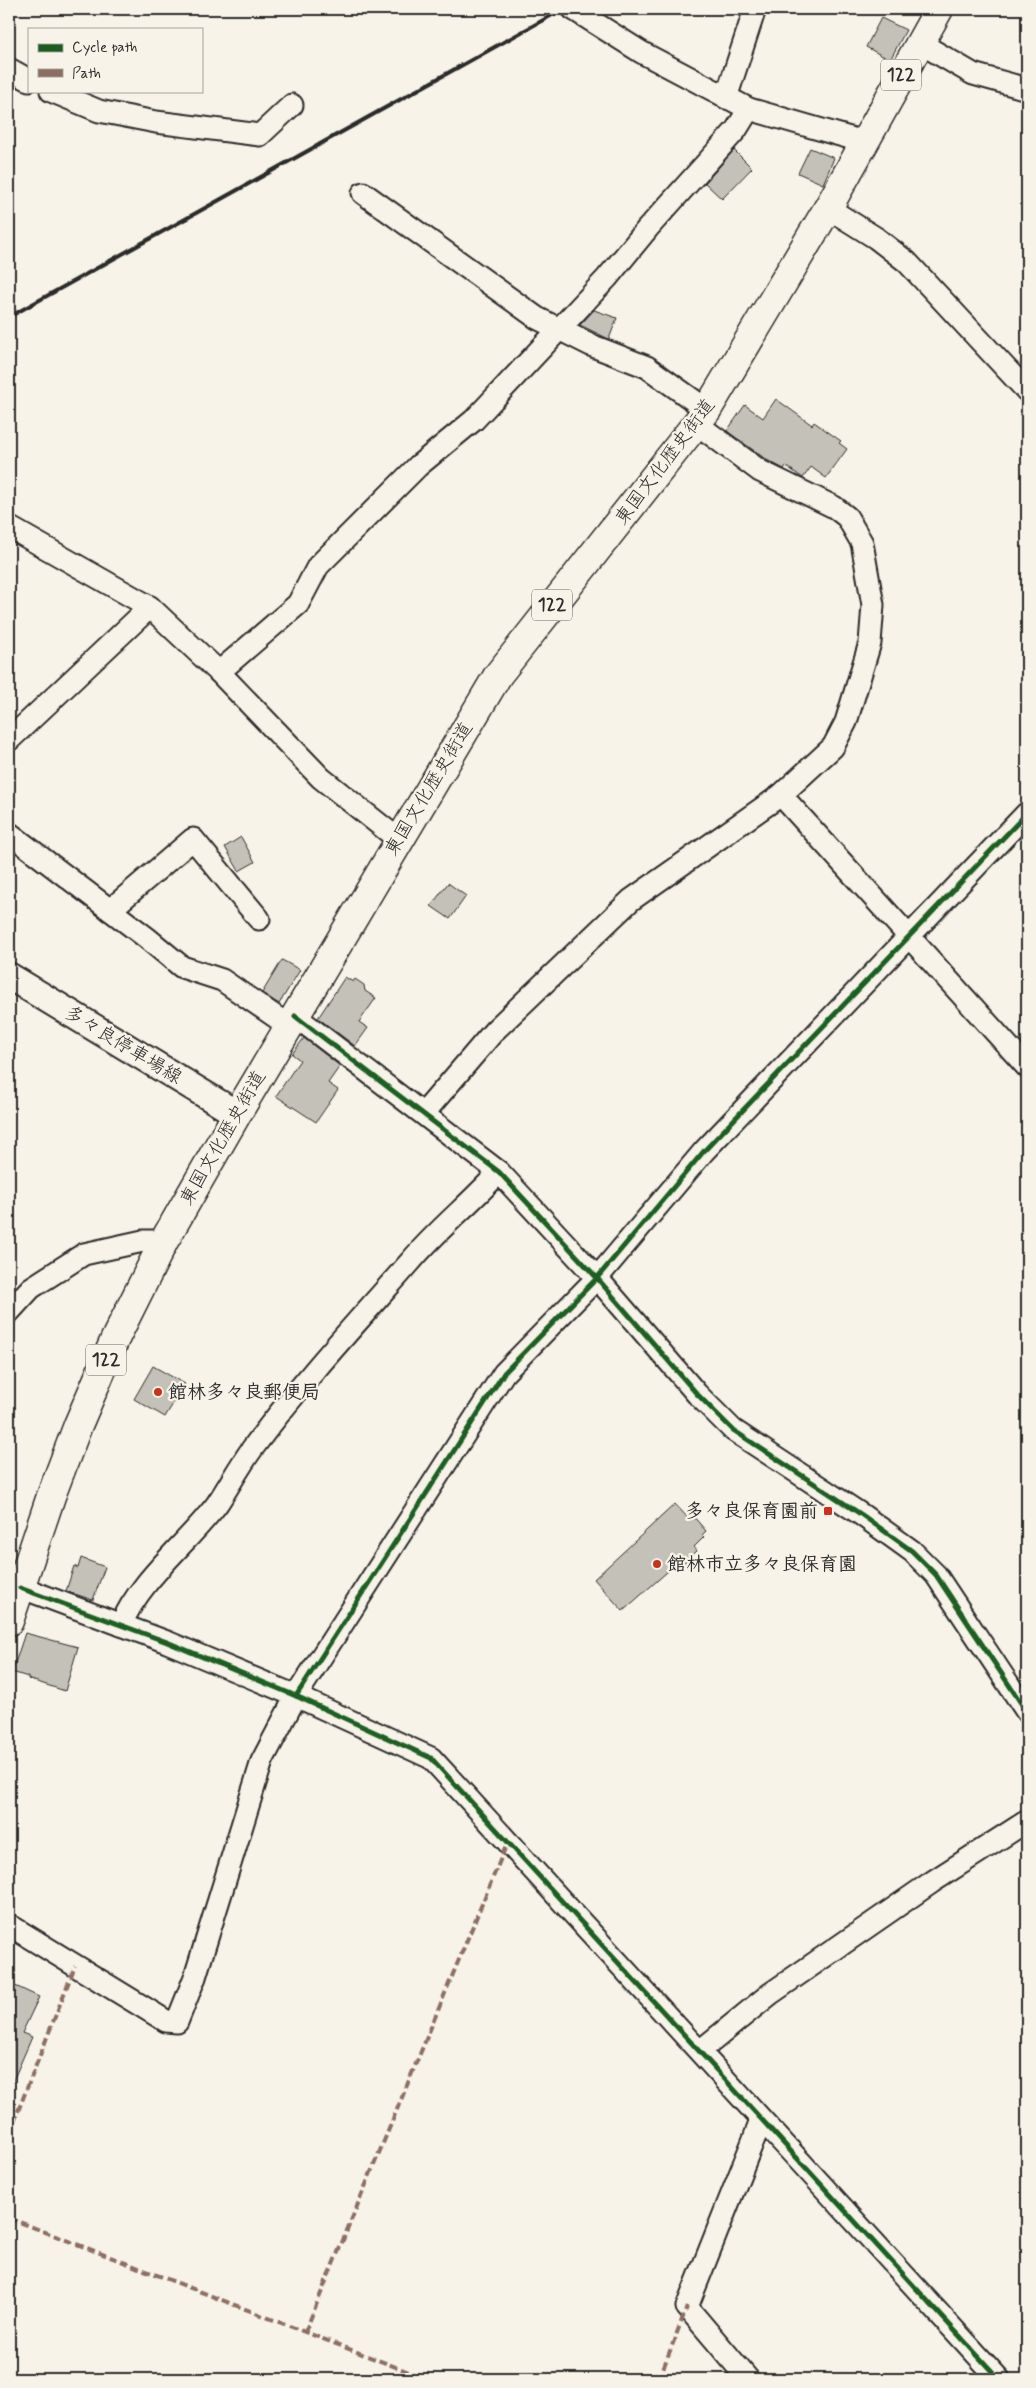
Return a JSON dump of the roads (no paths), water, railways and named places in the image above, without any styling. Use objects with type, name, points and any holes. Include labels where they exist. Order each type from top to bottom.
[{"type":"highway","name":"東国文化歴史街道","points":[[9,1621],[14,1586],[78,1425],[116,1339],[164,1241],[237,1114],[498,675],[702,417],[828,208],[939,9]]},
{"type":"main road","name":"多々良停車場線","points":[[9,976],[237,1114]]},
{"type":"street","points":[[573,9],[641,52],[749,109],[864,142]]},
{"type":"street","points":[[726,98],[755,9]]},
{"type":"street","points":[[920,42],[973,74],[1027,89]]},
{"type":"street","points":[[9,69],[28,79]]},
{"type":"street","points":[[54,92],[109,113],[156,122],[260,135],[292,105]]},
{"type":"street","points":[[219,672],[298,604],[318,566],[418,466],[474,420],[559,330],[736,130],[749,109]]},
{"type":"street","points":[[363,193],[537,318],[593,346],[647,367],[760,471],[834,506],[847,517],[862,543],[873,605],[870,643],[846,722],[833,747],[781,795],[631,900],[495,1030],[424,1113]]},
{"type":"street","points":[[828,208],[876,238],[907,262],[1027,391]]},
{"type":"street","points":[[9,527],[150,607],[219,672],[320,778],[399,840]]},
{"type":"street","points":[[9,740],[150,607]]},
{"type":"street","points":[[781,795],[1027,1067]]},
{"type":"street","points":[[9,1925],[166,2021],[177,2022],[195,1977],[262,1761],[296,1696],[504,1373],[597,1278],[704,1151],[908,935],[1027,813]]},
{"type":"street","points":[[9,833],[182,967],[222,980],[292,1021],[424,1113],[499,1172],[597,1278],[696,1394],[733,1430],[862,1515],[912,1551],[936,1575],[1027,1712]]},
{"type":"street","points":[[110,910],[193,839],[259,919]]},
{"type":"street","points":[[121,1625],[127,1610],[187,1536],[216,1505],[252,1450],[290,1402],[412,1258],[474,1199],[499,1172]]},
{"type":"street","points":[[9,1312],[31,1288],[84,1254],[143,1241],[164,1241]]},
{"type":"street","points":[[14,1586],[167,1642],[296,1696],[431,1758],[998,2379]]},
{"type":"street","points":[[700,2051],[770,1994],[932,1882],[1027,1821]]},
{"type":"street","points":[[748,2379],[686,2307],[761,2121]]},
{"type":"railway","points":[[9,317],[563,9]]},
{"type":"place","name":"館林多々良郵便局","points":[[158,1392]]},
{"type":"place","name":"多々良保育園前","points":[[828,1511]]},
{"type":"place","name":"館林市立多々良保育園","points":[[657,1564]]}]
